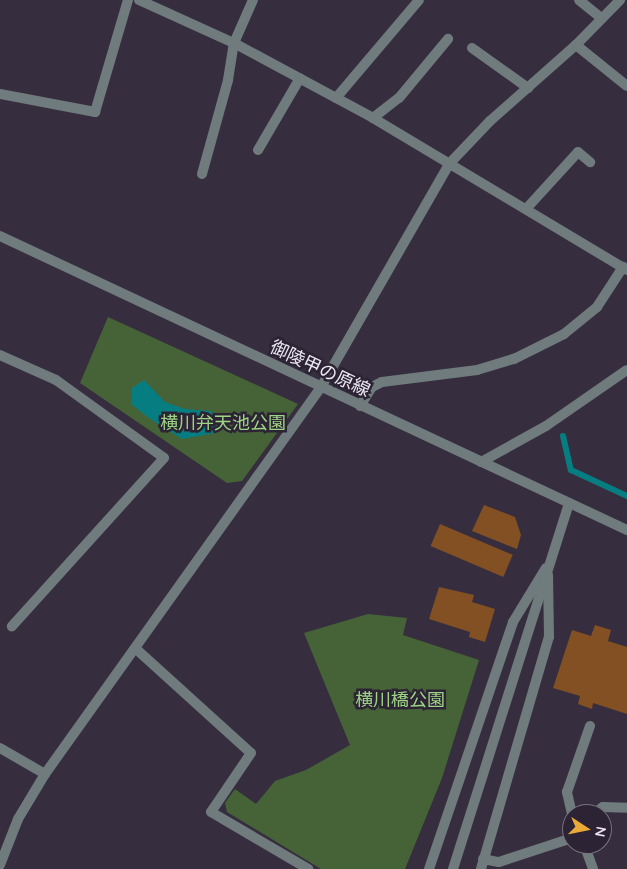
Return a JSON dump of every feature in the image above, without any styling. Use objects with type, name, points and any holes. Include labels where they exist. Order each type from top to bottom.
[{"type":"street","points":[[0,94],[95,112],[128,0]]},
{"type":"street","points":[[139,0],[234,43],[374,118],[625,269],[597,306],[564,334],[514,358],[477,370],[382,382],[372,387],[360,406]]},
{"type":"street","points":[[202,174],[228,80],[234,43],[253,0]]},
{"type":"street","points":[[336,98],[419,0]]},
{"type":"street","points":[[579,0],[601,18]]},
{"type":"street","points":[[0,865],[18,819],[45,774],[321,388],[450,163],[576,45],[620,0]]},
{"type":"street","points":[[374,118],[399,98],[448,39]]},
{"type":"street","points":[[576,45],[627,86]]},
{"type":"street","points":[[472,48],[528,88]]},
{"type":"street","points":[[258,150],[300,78]]},
{"type":"street","points":[[526,209],[578,152],[590,162]]},
{"type":"street","name":"御陵甲の原線","points":[[0,236],[627,530]]},
{"type":"street","points":[[0,355],[56,380],[164,458],[12,626]]},
{"type":"street","points":[[480,462],[546,426],[627,370]]},
{"type":"street","points":[[453,869],[569,503]]},
{"type":"street","points":[[548,566],[548,636],[530,710],[482,864],[499,862],[562,841]]},
{"type":"street","points":[[429,869],[512,622],[548,566]]},
{"type":"street","points":[[136,648],[251,753],[211,812],[308,869]]},
{"type":"street","points":[[570,804],[568,792],[590,726]]},
{"type":"street","points":[[0,748],[45,774]]},
{"type":"street","points":[[612,807],[627,808]]},
{"type":"street","points":[[588,854],[593,869]]},
{"type":"green space","name":"横川弁天池公園","points":[[108,317],[298,404],[242,481],[227,483],[80,383]]},
{"type":"green space","name":"横川橋公園","points":[[368,614],[407,618],[403,635],[479,660],[442,778],[405,869],[321,869],[227,812],[225,803],[235,789],[256,804],[275,781],[306,770],[350,745],[304,633]]},
{"type":"shaded area","points":[[144,380],[165,402],[185,409],[211,411],[216,417],[215,433],[182,439],[149,418],[131,404],[132,388]]},
{"type":"building","points":[[484,505],[515,517],[521,535],[517,549],[472,531]]},
{"type":"building","points":[[440,524],[513,555],[503,577],[431,546]]},
{"type":"building","points":[[439,587],[474,595],[472,602],[495,609],[485,642],[469,637],[470,632],[429,619]]},
{"type":"building","points":[[595,625],[611,630],[608,641],[627,647],[627,714],[593,703],[592,709],[578,704],[580,696],[553,688],[572,630],[591,636]]},
{"type":"waterway","points":[[563,436],[571,470],[627,496]]}]
